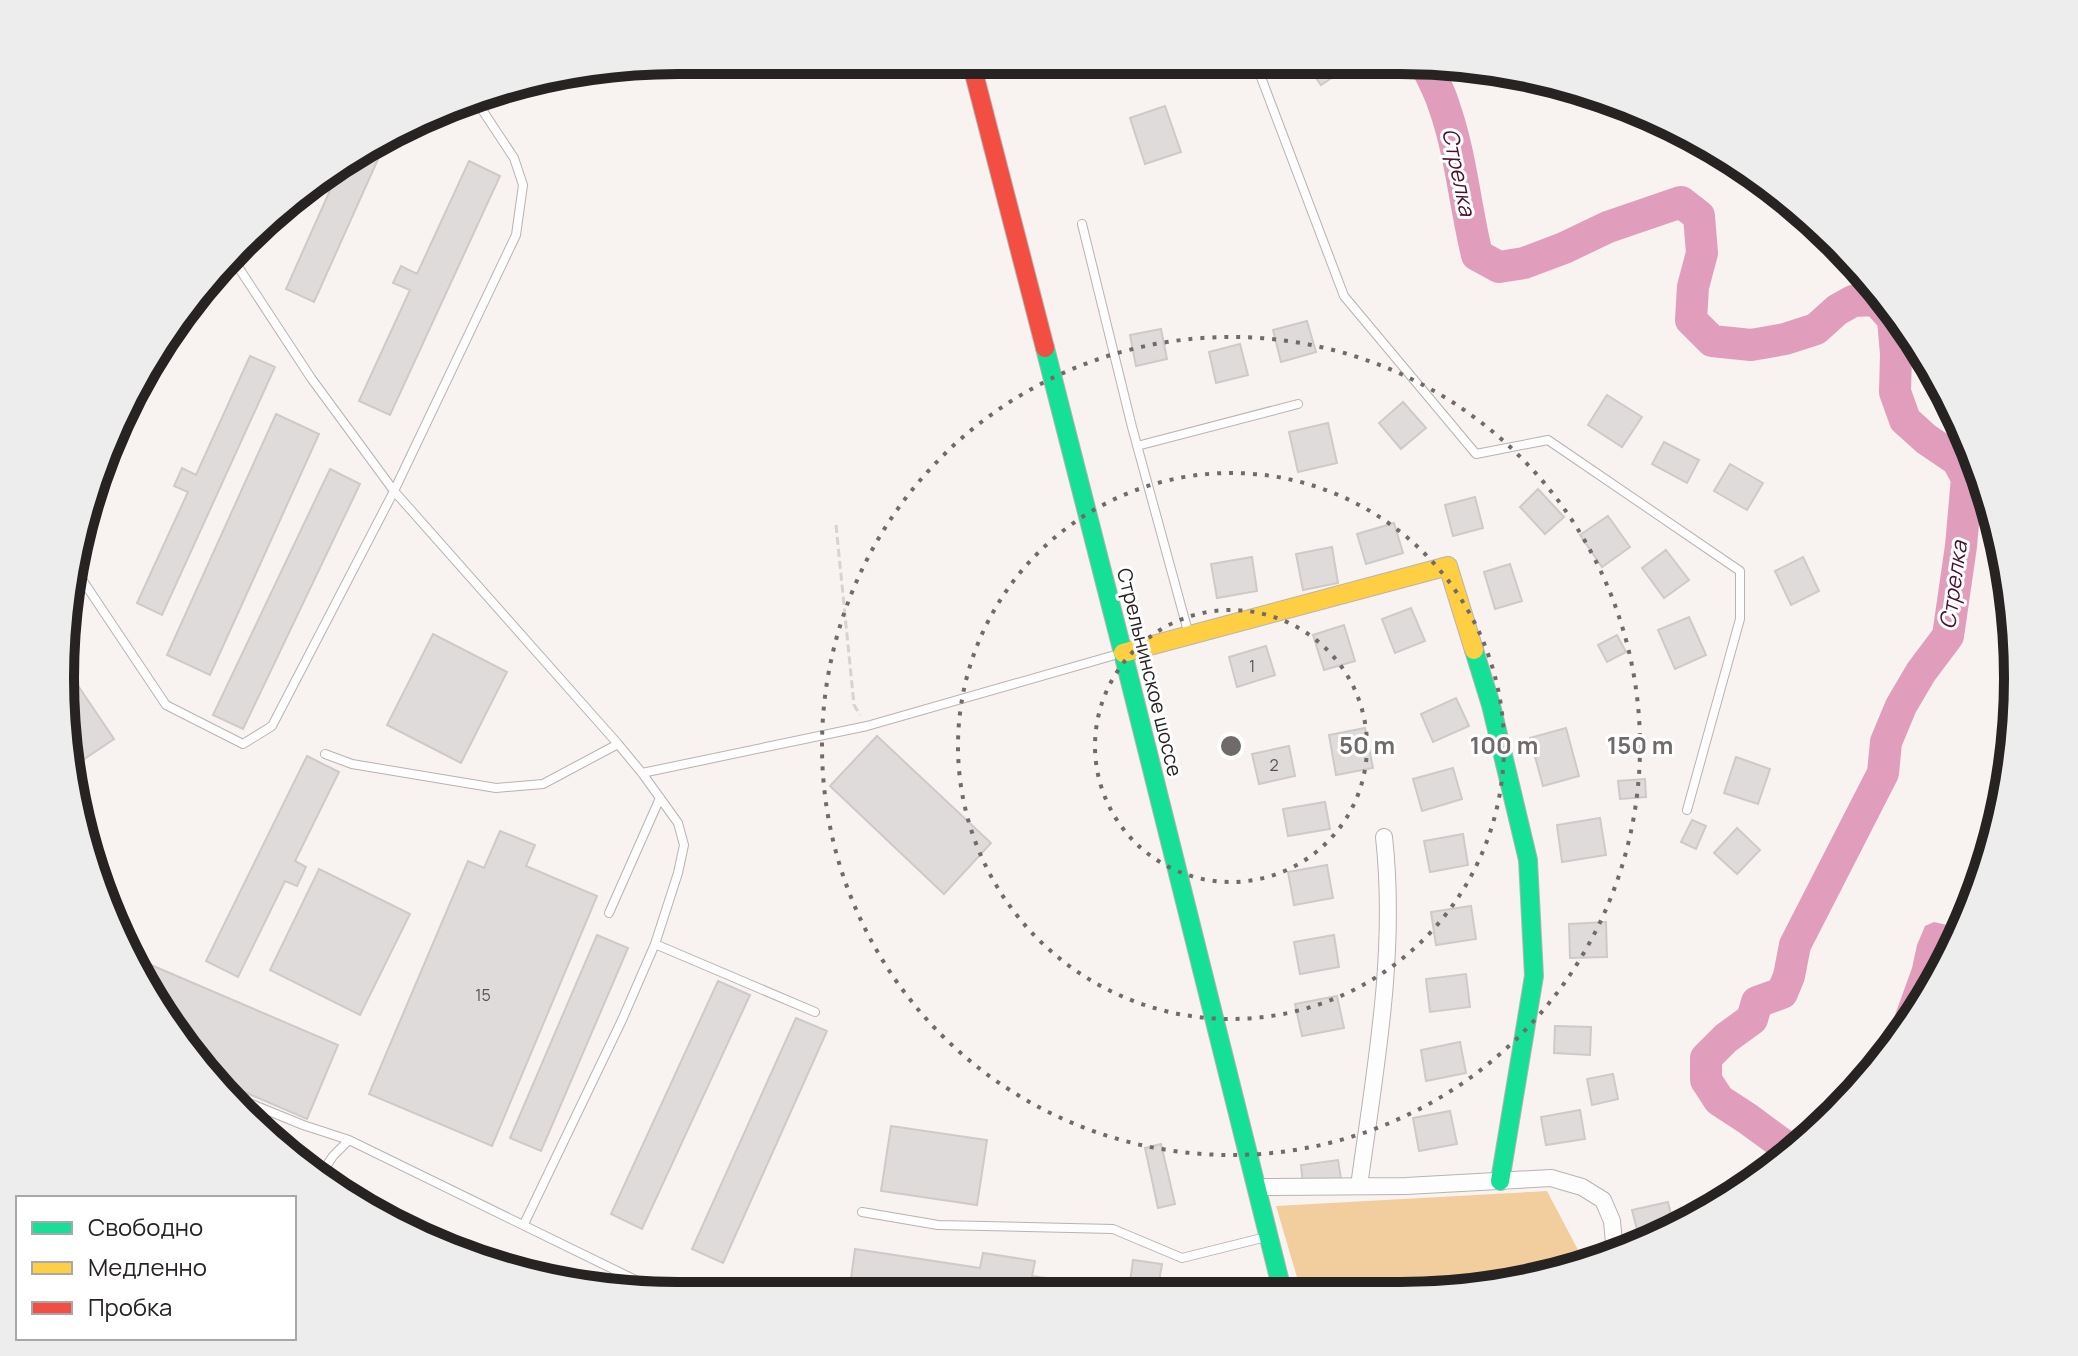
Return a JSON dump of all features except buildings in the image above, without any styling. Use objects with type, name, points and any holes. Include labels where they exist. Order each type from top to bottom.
[{"type":"main road","name":"Стрельнинское шоссе","points":[[974,74],[1280,1282]]},
{"type":"main road","points":[[1123,653],[1448,566],[1491,705],[1528,860],[1534,976],[1500,1181]]},
{"type":"street","points":[[1359,1186],[1386,991],[1388,873],[1384,837]]},
{"type":"street","points":[[1257,1187],[1406,1186],[1551,1178],[1582,1187],[1603,1200],[1612,1221],[1614,1242]]},
{"type":"lane","points":[[1260,74],[1344,296],[1476,454],[1548,440],[1740,571],[1740,619],[1687,810]]},
{"type":"lane","points":[[82,580],[166,705],[243,744],[272,726],[394,491],[516,235],[523,185],[514,158],[480,107]]},
{"type":"lane","points":[[1082,224],[1137,446],[1189,635]]},
{"type":"lane","points":[[237,266],[311,378],[394,491],[618,744],[678,823],[684,845],[655,944],[524,1224]]},
{"type":"lane","points":[[1137,446],[1298,404]]},
{"type":"lane","points":[[642,773],[867,726],[1123,653]]},
{"type":"lane","points":[[325,754],[352,764],[496,788],[543,784],[618,744]]},
{"type":"lane","points":[[609,913],[660,798]]},
{"type":"lane","points":[[655,944],[815,1012]]},
{"type":"lane","points":[[249,1103],[349,1140],[638,1281]]},
{"type":"lane","points":[[325,1168],[349,1140]]},
{"type":"lane","points":[[862,1212],[938,1225],[1113,1229],[1182,1258],[1267,1237]]},
{"type":"path","points":[[836,525],[854,705],[867,726]]},
{"type":"shaded area","points":[[1934,922],[1950,927],[1923,980],[1889,1033],[1917,945],[1925,926]]},
{"type":"shaded area","points":[[1547,1191],[1580,1254],[1518,1270],[1440,1281],[1298,1282],[1276,1206]]},
{"type":"waterway","name":"Стрелка","points":[[1430,75],[1450,124],[1477,255],[1499,267],[1524,263],[1608,227],[1681,202],[1699,216],[1702,253],[1693,287],[1691,320],[1712,341],[1751,345],[1785,339],[1816,329],[1837,310],[1853,301],[1871,300]]},
{"type":"waterway","name":"Стрелка","points":[[1783,1145],[1719,1100],[1706,1080],[1706,1058],[1752,1019],[1757,1002],[1782,993],[1795,945],[1883,773],[1886,742],[1901,706],[1948,636],[1961,546],[1967,478],[1957,460],[1905,420],[1895,392],[1894,331]]},
{"type":"traffic: fast","points":[[1045,348],[1280,1282]]},
{"type":"traffic: fast","points":[[1474,650],[1491,705],[1528,860],[1534,976],[1500,1181]]},
{"type":"traffic: slow","points":[[1123,653],[1448,566],[1474,650]]},
{"type":"traffic: jam","points":[[974,74],[1045,348]]}]
